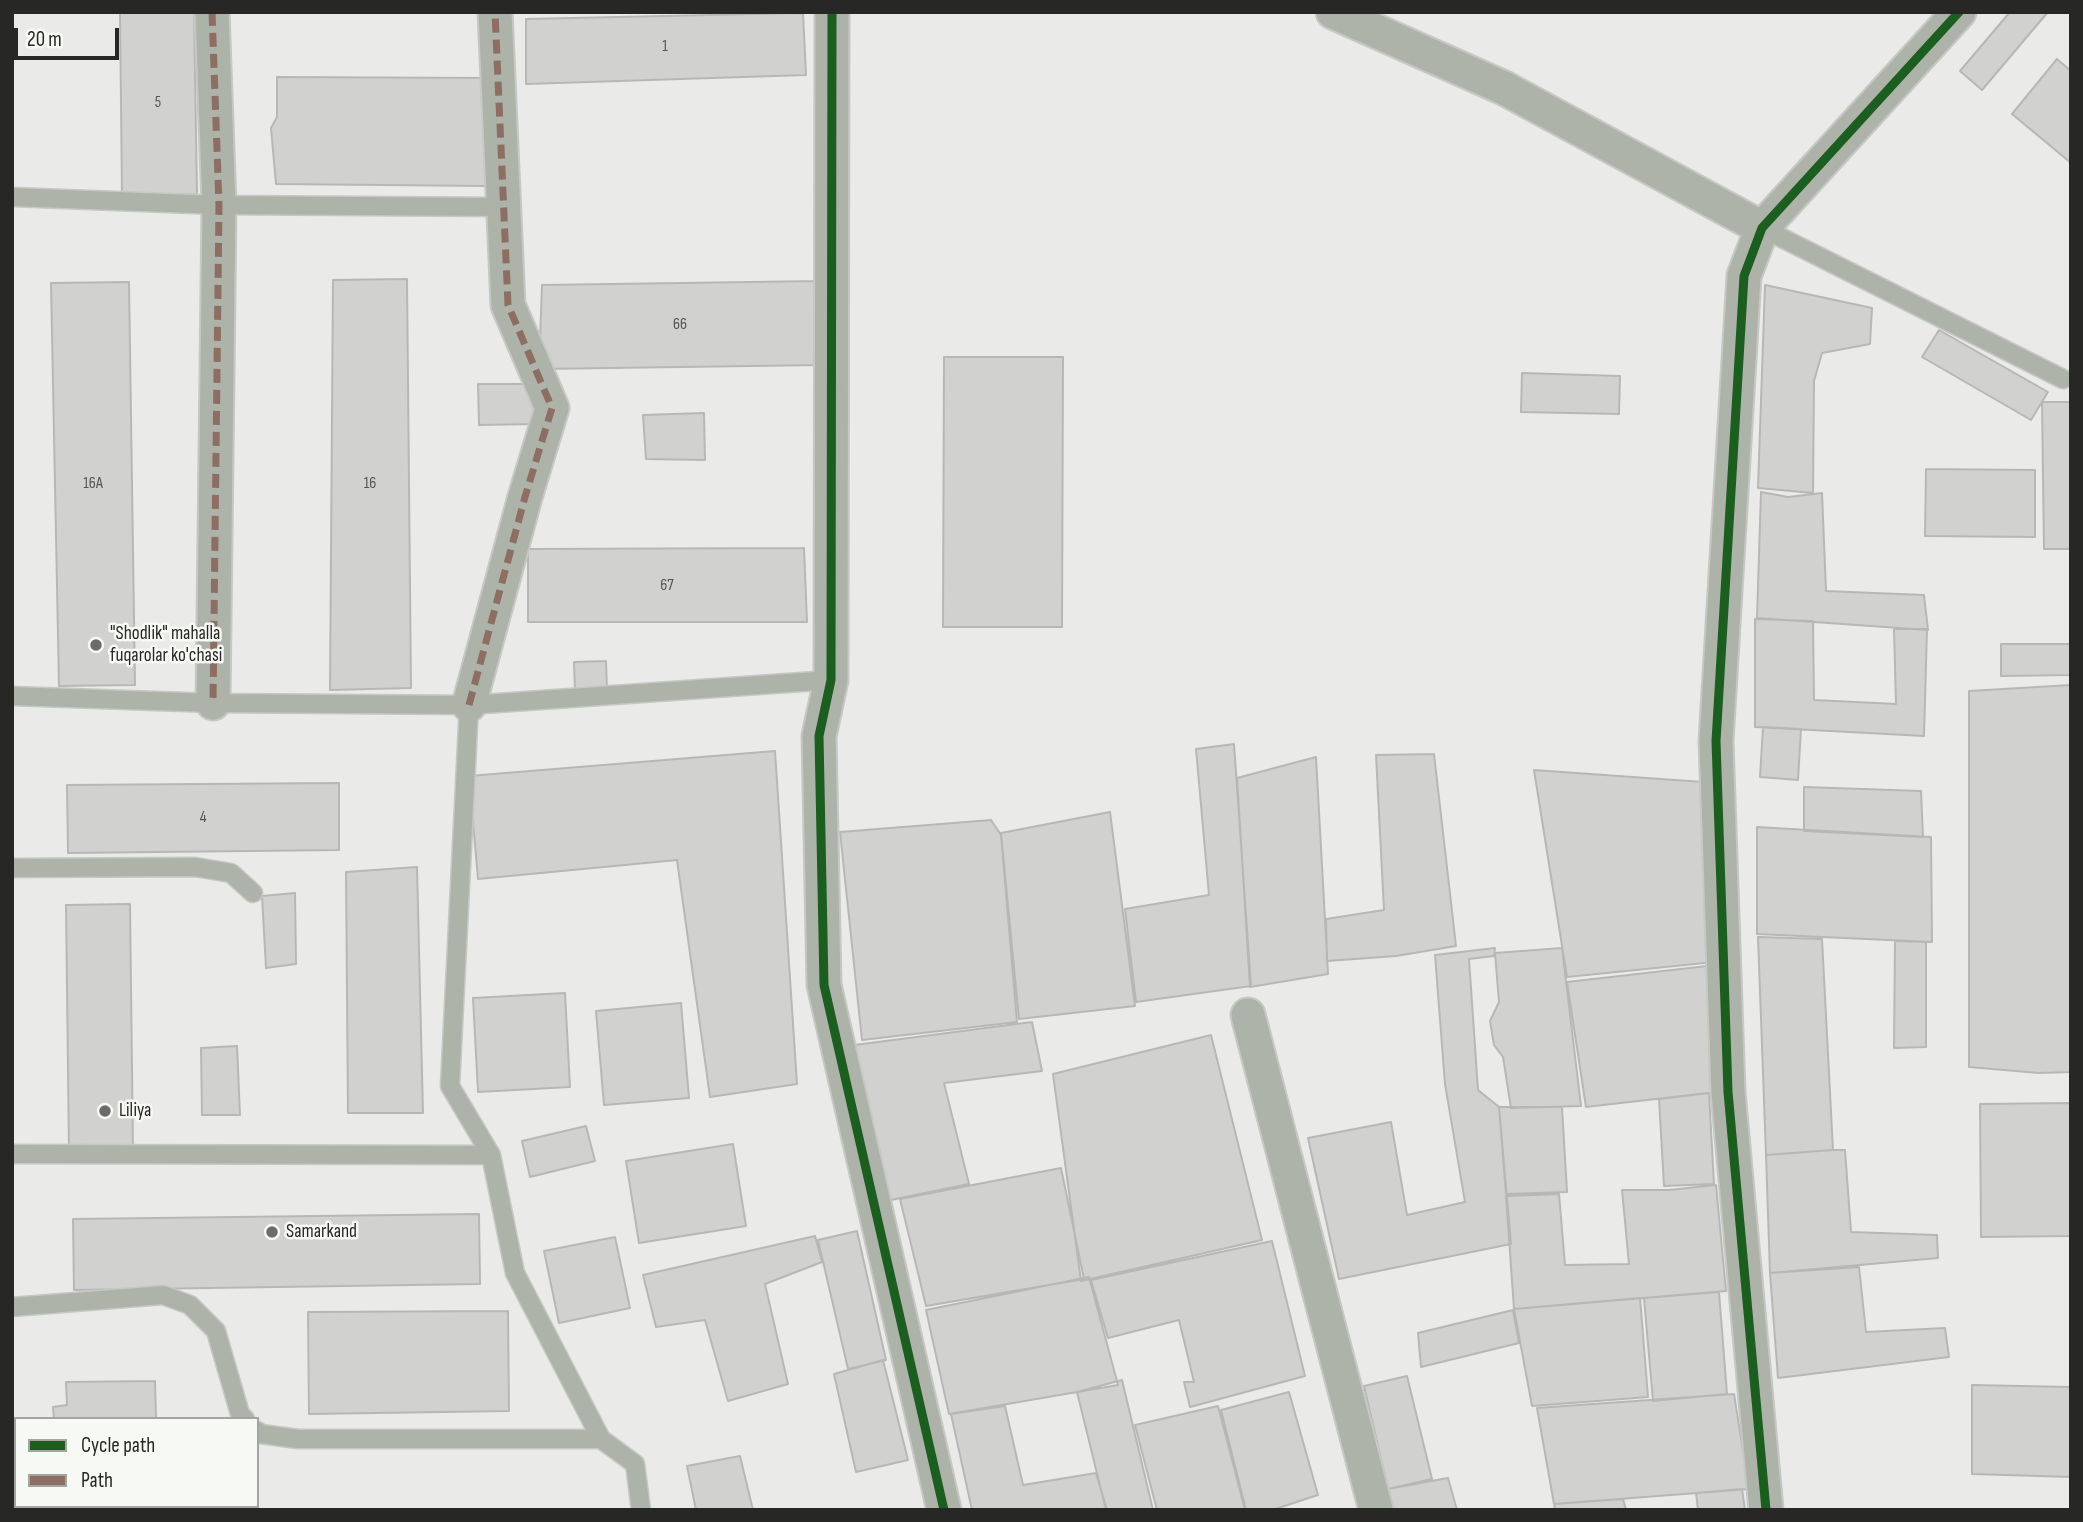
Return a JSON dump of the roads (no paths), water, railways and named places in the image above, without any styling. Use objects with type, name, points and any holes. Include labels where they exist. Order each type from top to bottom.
[{"type":"street","points":[[212,12],[219,205],[213,704]]},
{"type":"street","points":[[469,705],[552,408],[508,305],[495,12]]},
{"type":"street","points":[[832,12],[831,680],[818,736],[824,985],[944,1510]]},
{"type":"street","points":[[1333,12],[1504,89],[1762,228]]},
{"type":"street","points":[[1766,1510],[1728,1092],[1716,741],[1744,275],[1762,228],[1959,12]]},
{"type":"street","points":[[1248,1015],[1376,1510]]},
{"type":"lane","points":[[12,197],[219,205],[502,207]]},
{"type":"lane","points":[[1762,228],[2063,379]]},
{"type":"lane","points":[[12,696],[213,704],[469,705],[831,680]]},
{"type":"lane","points":[[469,705],[450,1086],[491,1155],[515,1273],[601,1439],[635,1464],[640,1510]]},
{"type":"lane","points":[[12,868],[195,867],[231,873],[253,893]]},
{"type":"lane","points":[[12,1154],[491,1155]]},
{"type":"lane","points":[[12,1307],[163,1296],[190,1305],[216,1331],[243,1417]]},
{"type":"lane","points":[[259,1432],[298,1439],[601,1439]]},
{"type":"place","name":"\"Shodlik\" mahalla fuqarolar ko'chasi","points":[[96,645]]},
{"type":"place","name":"Liliya","points":[[105,1111]]},
{"type":"place","name":"Samarkand","points":[[272,1232]]}]
